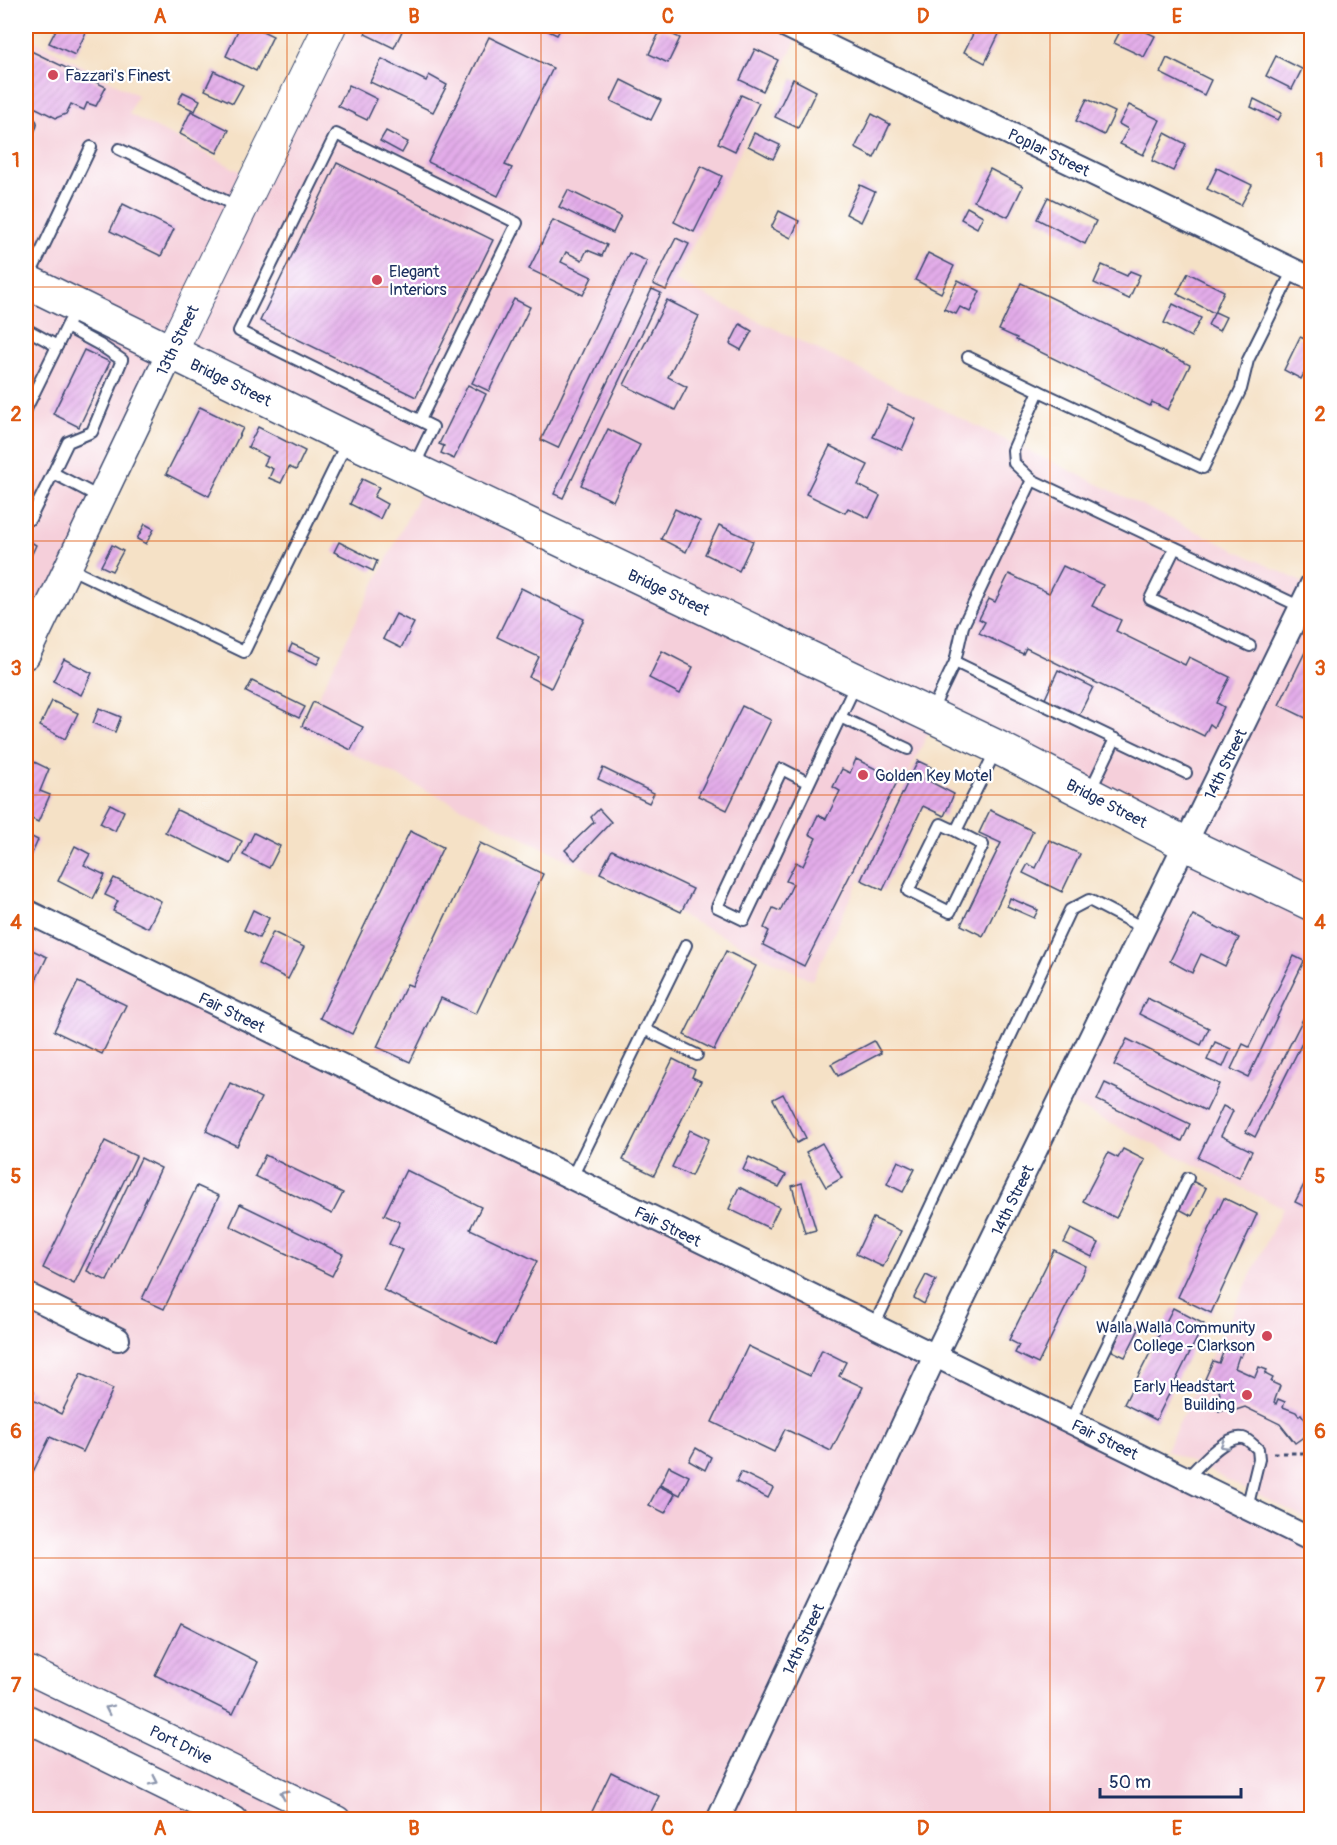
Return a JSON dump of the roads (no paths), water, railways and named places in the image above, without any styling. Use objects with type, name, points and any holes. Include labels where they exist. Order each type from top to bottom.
[{"type":"highway","name":"Bridge Street","points":[[26,282],[72,317],[171,352],[349,440],[997,747],[1186,844],[1311,904]]},
{"type":"main road","name":"13th Street","points":[[171,352],[330,26]]},
{"type":"street","name":"Poplar Street","points":[[786,26],[1302,275]]},
{"type":"street","name":"13th Street","points":[[26,656],[171,352]]},
{"type":"street","name":"14th Street","points":[[718,1820],[935,1356],[1145,929],[1311,584]]},
{"type":"street","name":"Fair Street","points":[[26,911],[1311,1540]]},
{"type":"street","points":[[26,1294],[118,1339]]},
{"type":"street","name":"Port Drive","points":[[26,1669],[337,1820]]},
{"type":"street","points":[[26,1718],[234,1820]]},
{"type":"lane","points":[[26,122],[31,124],[26,135]]},
{"type":"lane","points":[[412,469],[433,427],[239,331],[336,134],[517,223],[420,420]]},
{"type":"lane","points":[[26,282],[91,147]]},
{"type":"lane","points":[[119,148],[241,209]]},
{"type":"lane","points":[[968,357],[1203,468],[1241,389],[1248,360],[1302,275]]},
{"type":"lane","points":[[26,409],[29,393],[72,317],[100,345],[122,360],[92,432],[68,442],[30,519],[26,517]]},
{"type":"lane","points":[[26,330],[57,346]]},
{"type":"lane","points":[[1039,391],[1013,450],[1014,463],[1032,480],[1300,607]]},
{"type":"lane","points":[[69,568],[244,652],[349,440]]},
{"type":"lane","points":[[53,473],[102,498]]},
{"type":"lane","points":[[929,715],[955,662],[963,626],[1032,480]]},
{"type":"lane","points":[[1175,548],[1150,599],[1250,646]]},
{"type":"lane","points":[[955,662],[1186,773]]},
{"type":"lane","points":[[809,783],[782,769],[717,907],[744,920],[809,783],[857,681]]},
{"type":"lane","points":[[840,717],[908,749]]},
{"type":"lane","points":[[1088,794],[1115,739]]},
{"type":"lane","points":[[956,831],[997,747]]},
{"type":"lane","points":[[941,824],[956,831],[983,845],[950,912],[908,891],[941,824]]},
{"type":"lane","points":[[874,1326],[1070,910],[1089,900],[1145,929]]},
{"type":"lane","points":[[571,1179],[686,945]]},
{"type":"lane","points":[[645,1029],[697,1055]]},
{"type":"lane","points":[[1070,1422],[1188,1178]]},
{"type":"lane","points":[[1186,1479],[1219,1447],[1234,1439],[1243,1438],[1258,1449],[1259,1453],[1246,1509]]},
{"type":"place","name":"Fazzari's Finest","points":[[53,75]]},
{"type":"place","name":"Elegant Interiors","points":[[377,280]]},
{"type":"place","name":"Golden Key Motel","points":[[863,775]]},
{"type":"place","name":"Walla Walla Community College - Clarkson","points":[[1267,1336]]},
{"type":"place","name":"Early Headstart Building","points":[[1247,1395]]}]
